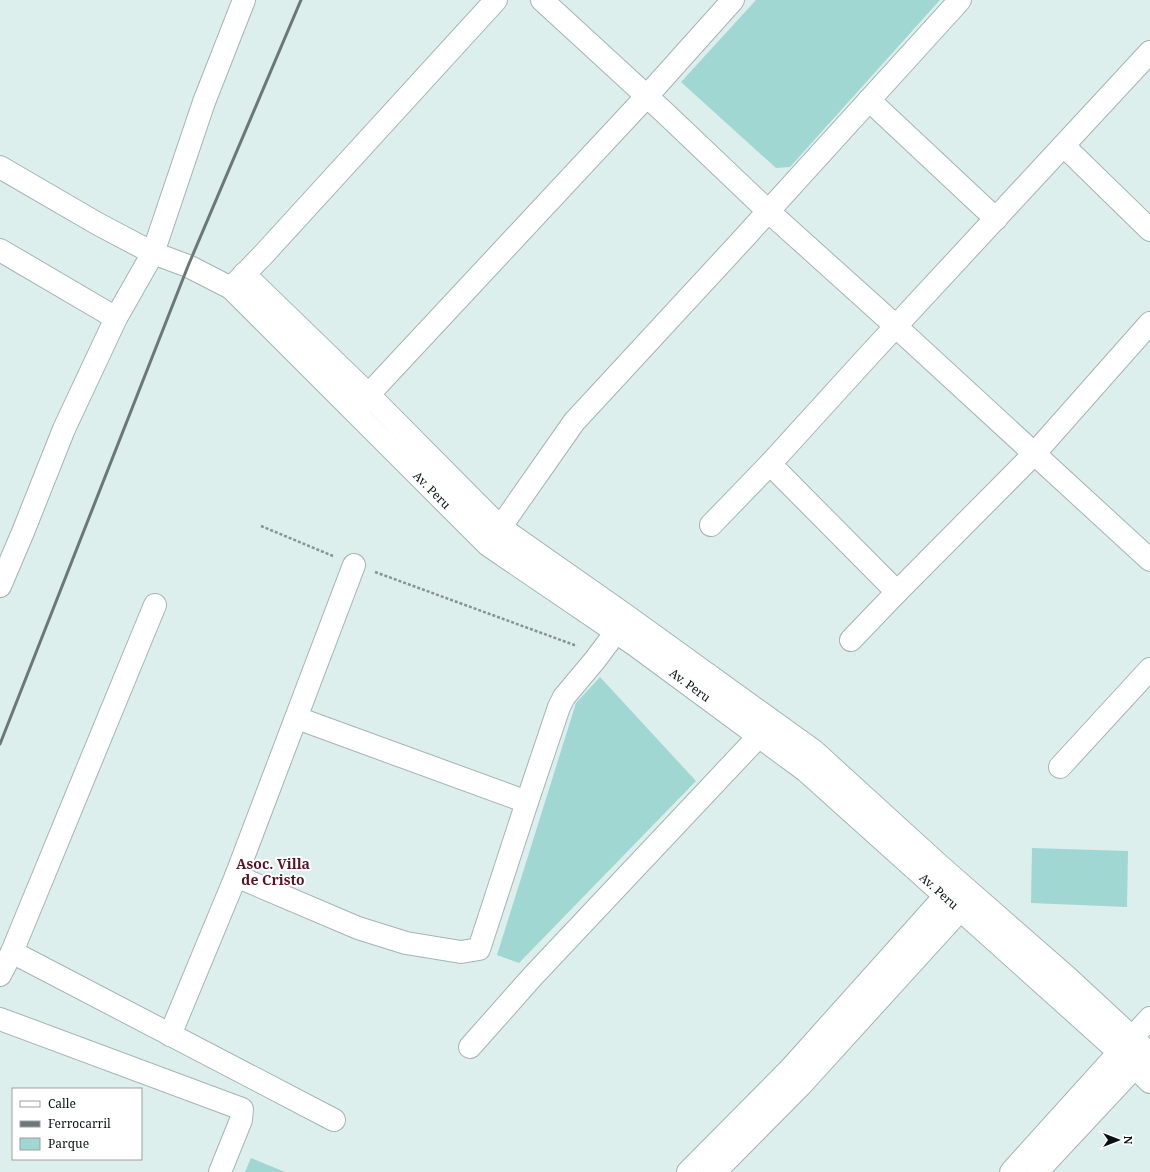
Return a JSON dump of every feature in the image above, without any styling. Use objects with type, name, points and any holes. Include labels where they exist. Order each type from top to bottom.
[{"type":"street","points":[[0,586],[64,429],[116,318],[153,253],[204,102],[244,0]]},
{"type":"street","points":[[238,281],[264,255],[496,0]]},
{"type":"street","points":[[542,0],[647,96],[768,211],[896,326],[1150,560]]},
{"type":"street","points":[[354,411],[647,96],[733,0]]},
{"type":"street","points":[[488,545],[574,422],[960,0]]},
{"type":"street","points":[[711,525],[770,464],[1150,52]]},
{"type":"street","points":[[869,100],[996,219]]},
{"type":"street","points":[[1064,146],[1150,230]]},
{"type":"street","points":[[0,167],[98,224],[153,253],[188,266],[238,281],[369,395],[500,527],[640,625],[814,751],[959,895]]},
{"type":"street","points":[[0,250],[116,318]]},
{"type":"street","name":"Av. Peru","points":[[238,281],[354,411],[488,545],[616,632],[806,771],[959,895],[1126,1045],[1147,1062]]},
{"type":"street","points":[[851,640],[1035,453],[1150,323]]},
{"type":"street","points":[[770,464],[897,592]]},
{"type":"street","points":[[170,1035],[236,876],[297,718],[364,568]]},
{"type":"street","points":[[0,975],[12,952],[155,605]]},
{"type":"street","points":[[236,876],[358,928],[399,941],[461,952],[479,949],[526,802],[559,707],[564,697],[616,632]]},
{"type":"street","points":[[1060,767],[1150,669]]},
{"type":"street","points":[[297,718],[526,802]]},
{"type":"street","points":[[470,1047],[533,976],[759,736]]},
{"type":"street","points":[[688,1172],[959,895]]},
{"type":"street","points":[[715,1172],[801,1086],[959,895]]},
{"type":"street","points":[[12,952],[334,1120]]},
{"type":"street","points":[[1011,1172],[1150,1018]]},
{"type":"street","points":[[0,1019],[242,1109],[241,1120],[220,1172]]},
{"type":"street","points":[[1038,1172],[1147,1062]]},
{"type":"path","points":[[261,526],[334,556]]},
{"type":"path","points":[[364,568],[580,647]]},
{"type":"green space","points":[[756,0],[940,0],[790,167],[776,168],[681,82]]},
{"type":"green space","points":[[600,677],[696,781],[519,963],[497,955],[576,703]]},
{"type":"green space","points":[[1032,848],[1128,851],[1127,907],[1031,903]]},
{"type":"green space","points":[[251,1158],[285,1172],[245,1172]]},
{"type":"railway","points":[[0,744],[188,266],[301,0]]},
{"type":"district","name":"Asoc. Villa de Cristo","points":[[273,872]]}]
